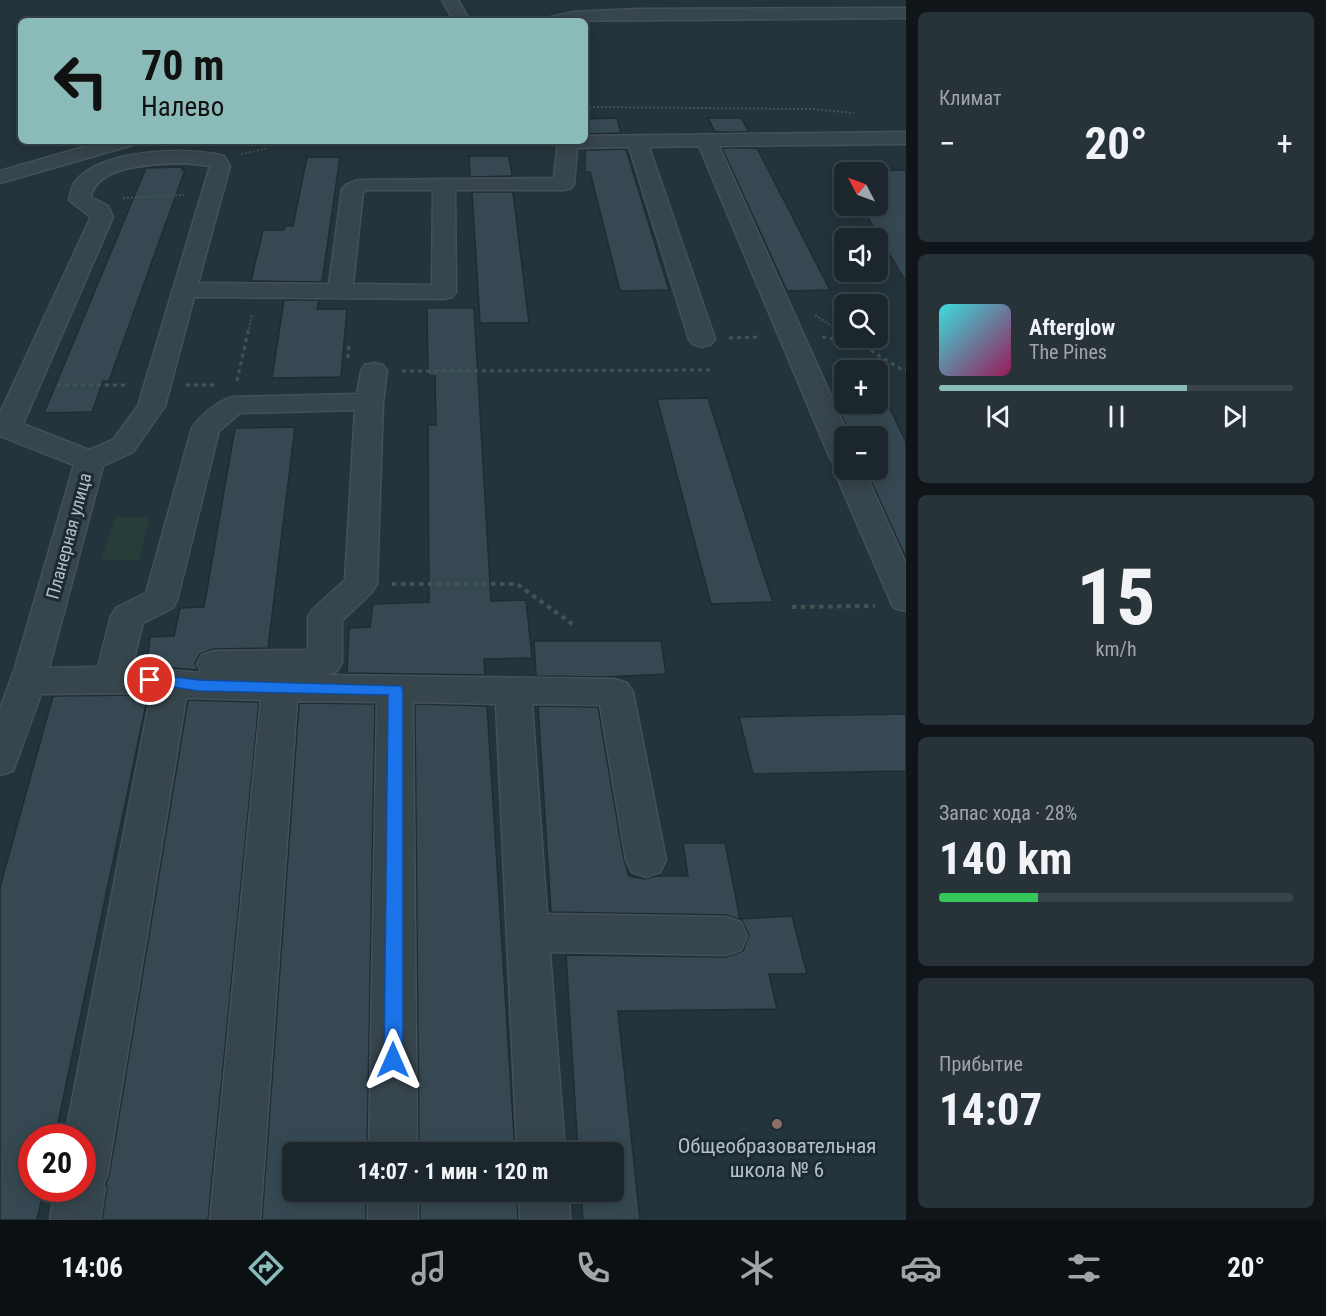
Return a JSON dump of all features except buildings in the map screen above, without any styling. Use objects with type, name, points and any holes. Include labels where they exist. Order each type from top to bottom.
[{"type":"street","points":[[450,0],[460,18]]},
{"type":"street","points":[[568,18],[649,7],[906,13]]},
{"type":"street","points":[[588,142],[906,138]]},
{"type":"street","points":[[637,141],[702,339]]},
{"type":"street","points":[[706,141],[834,435]]},
{"type":"street","points":[[0,177],[117,144]]},
{"type":"street","points":[[340,291],[353,189],[365,184],[564,184],[568,144]]},
{"type":"street","name":"Планерная улица","points":[[0,760],[20,686],[90,460],[123,446],[152,406],[220,165],[217,160],[205,157],[132,162],[94,174],[84,183],[79,194],[80,200],[100,211],[102,217],[4,428]]},
{"type":"street","points":[[185,290],[444,292],[444,184]]},
{"type":"street","points":[[20,686],[115,666],[325,662],[325,617],[361,584],[372,386],[233,405],[206,428],[161,600],[128,616],[115,666]]},
{"type":"street","points":[[4,428],[90,460]]},
{"type":"street","points":[[852,480],[895,603]]},
{"type":"street","points":[[20,686],[150,680],[199,686],[615,692],[646,860]]},
{"type":"street","points":[[91,1124],[171,682]]},
{"type":"street","points":[[235,1220],[280,687]]},
{"type":"street","points":[[393,1142],[395,690]]},
{"type":"street","points":[[513,692],[540,1142]]},
{"type":"street","points":[[528,933],[726,936]]},
{"type":"street","points":[[75,1220],[78,1202]]},
{"type":"street","points":[[393,1202],[393,1220]]},
{"type":"street","points":[[544,1202],[545,1220]]},
{"type":"path","points":[[588,107],[612,110],[811,109],[863,115]]},
{"type":"path","points":[[149,196],[184,195]]},
{"type":"path","points":[[233,405],[257,290]]},
{"type":"path","points":[[866,348],[901,369],[906,369]]},
{"type":"path","points":[[372,386],[713,370]]},
{"type":"path","points":[[361,584],[517,584],[575,626]]},
{"type":"path","points":[[792,607],[895,603]]},
{"type":"green space","points":[[115,517],[150,517],[139,560],[102,560]]},
{"type":"place","name":"Общеобразовательная школа № 6","points":[[777,1124]]},
{"type":"route","points":[[150,680],[199,686],[395,690],[393,1060]]}]
